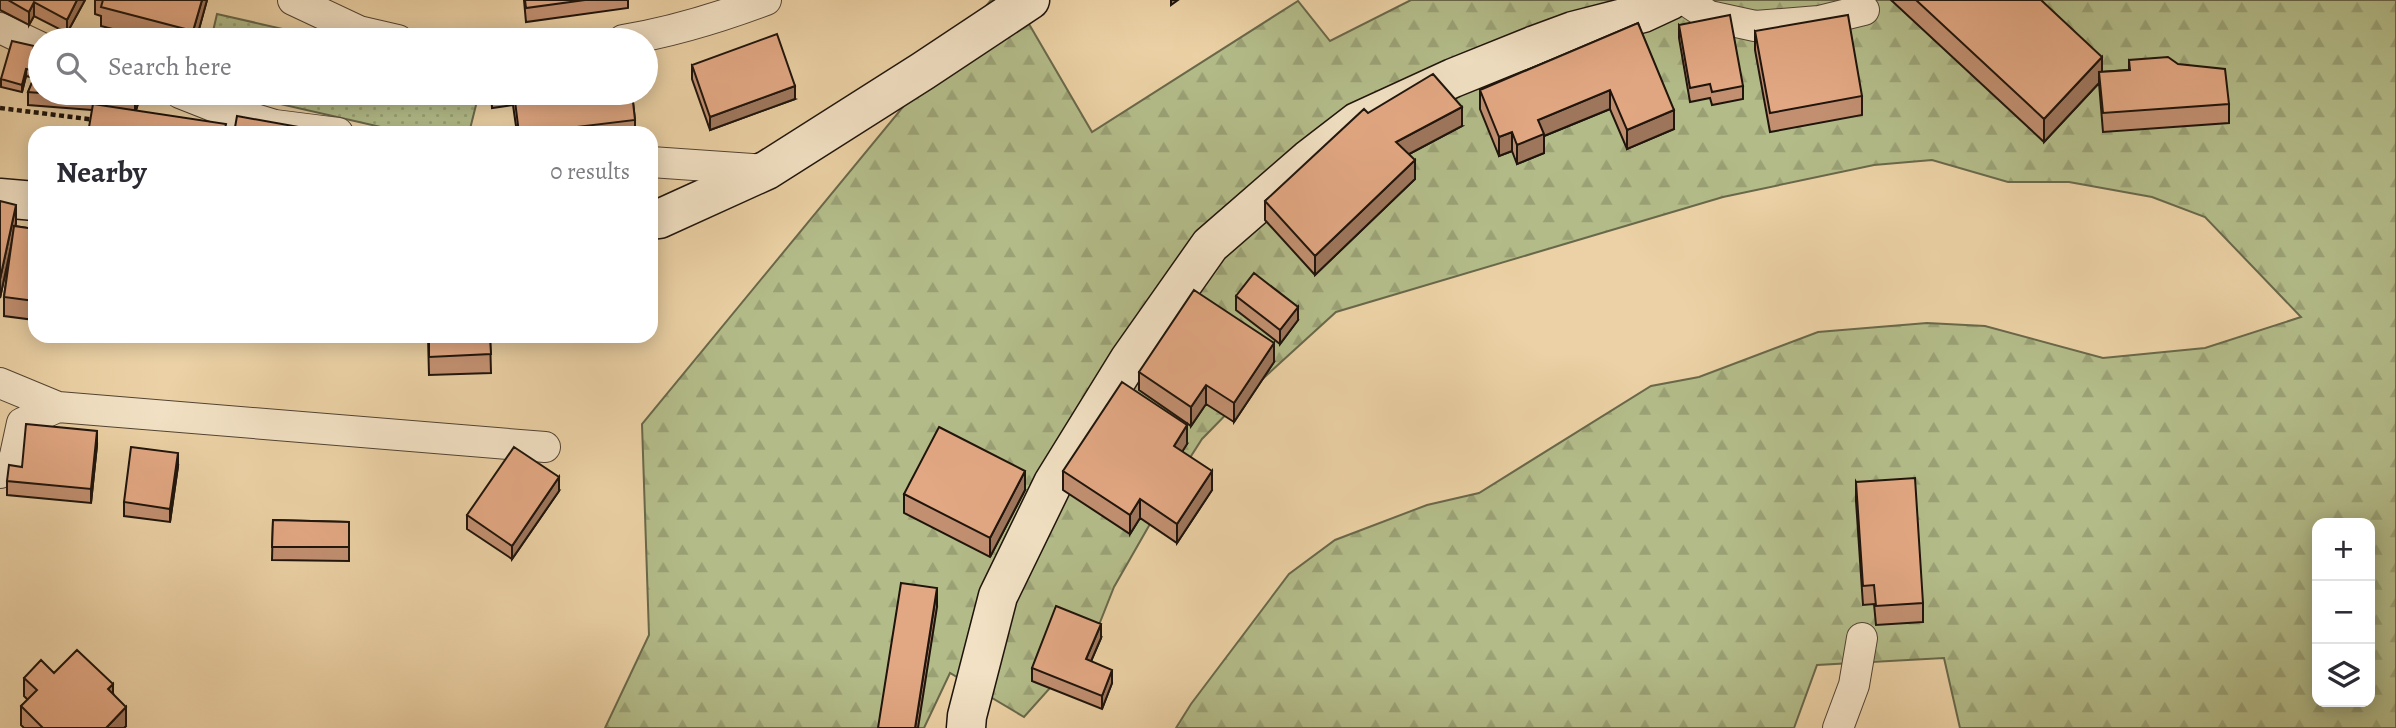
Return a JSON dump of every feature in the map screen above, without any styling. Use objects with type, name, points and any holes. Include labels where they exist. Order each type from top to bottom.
[{"type":"street","points":[[293,0],[353,28]]},
{"type":"street","points":[[658,34],[712,21],[766,0]]},
{"type":"street","points":[[658,219],[767,170],[1030,0]]},
{"type":"street","points":[[966,728],[998,596],[1053,483],[1129,360],[1210,245],[1309,159],[1357,122],[1453,78],[1573,31],[1643,13],[1671,0]]},
{"type":"street","points":[[1685,0],[1709,16],[1755,26],[1819,21],[1864,10]]},
{"type":"street","points":[[0,28],[28,41]]},
{"type":"street","points":[[210,105],[283,126]]},
{"type":"street","points":[[658,162],[767,170]]},
{"type":"street","points":[[0,198],[28,200]]},
{"type":"street","points":[[0,383],[58,407],[545,447]]},
{"type":"street","points":[[0,473],[14,460],[22,422],[58,407]]},
{"type":"street","points":[[1839,728],[1854,685],[1862,638]]},
{"type":"path","points":[[0,108],[108,121]]},
{"type":"green space","points":[[991,0],[1015,0],[1092,132],[1298,1],[1330,41],[1411,0],[2396,0],[2396,728],[1960,728],[1944,658],[1817,665],[1794,728],[1176,728],[1191,704],[1289,574],[1335,540],[1427,505],[1479,493],[1651,386],[1699,377],[1818,332],[1927,323],[1985,326],[2103,358],[2205,348],[2301,317],[2205,217],[2152,197],[2069,182],[2008,182],[1932,160],[1874,165],[1723,197],[1336,312],[1245,395],[1202,439],[1114,587],[1093,640],[1024,717],[950,673],[924,728],[605,728],[649,635],[642,424]]},
{"type":"green space","points":[[217,14],[278,28],[214,28]]},
{"type":"green space","points":[[284,105],[476,105],[471,126],[376,126]]},
{"type":"building","points":[[8,0],[77,0],[67,20],[34,2],[29,12]]},
{"type":"building","points":[[103,0],[202,0],[194,28],[182,28],[101,7]]},
{"type":"building","points":[[525,0],[585,0],[526,8]]},
{"type":"building","points":[[1916,0],[2041,0],[2102,57],[2044,119]]},
{"type":"building","points":[[1730,15],[1743,86],[1712,92],[1710,84],[1690,88],[1679,25]]},
{"type":"building","points":[[1848,15],[1862,96],[1770,113],[1755,31]]},
{"type":"building","points":[[1638,23],[1674,110],[1627,130],[1610,90],[1538,120],[1544,134],[1517,145],[1512,132],[1499,137],[1480,90]]},
{"type":"building","points":[[777,34],[795,86],[710,117],[692,65]]},
{"type":"building","points":[[12,41],[28,45],[28,69],[22,85],[1,79]]},
{"type":"building","points":[[2168,57],[2178,64],[2225,69],[2229,104],[2103,113],[2099,72],[2130,70],[2129,60]]},
{"type":"building","points":[[1433,74],[1462,107],[1396,142],[1415,160],[1315,256],[1265,201],[1364,109],[1368,113]]},
{"type":"building","points":[[93,105],[226,124],[226,126],[89,126]]},
{"type":"building","points":[[516,105],[633,105],[635,120],[585,126],[518,126]]},
{"type":"building","points":[[237,116],[293,126],[235,126]]},
{"type":"building","points":[[0,201],[16,205],[0,279]]},
{"type":"building","points":[[14,226],[28,228],[28,300],[4,297]]},
{"type":"building","points":[[1254,273],[1298,307],[1280,330],[1236,296]]},
{"type":"building","points":[[1194,290],[1274,343],[1234,403],[1206,385],[1191,407],[1139,372]]},
{"type":"building","points":[[429,343],[490,343],[491,354],[429,357]]},
{"type":"building","points":[[1122,382],[1187,425],[1174,446],[1212,471],[1177,524],[1140,499],[1130,515],[1063,471]]},
{"type":"building","points":[[26,424],[97,431],[91,489],[7,481],[9,465],[22,467]]},
{"type":"building","points":[[939,427],[1025,471],[990,538],[904,494]]},
{"type":"building","points":[[131,447],[178,453],[170,509],[124,502]]},
{"type":"building","points":[[514,447],[559,477],[512,546],[467,515]]},
{"type":"building","points":[[1915,478],[1923,603],[1876,606],[1874,585],[1863,586],[1856,482]]},
{"type":"building","points":[[273,520],[349,522],[349,547],[272,547]]},
{"type":"building","points":[[901,583],[937,588],[915,728],[878,728]]},
{"type":"building","points":[[1056,606],[1101,624],[1086,659],[1112,670],[1102,696],[1032,668]]},
{"type":"building","points":[[77,650],[113,684],[108,689],[126,707],[106,728],[43,728],[21,706],[37,690],[24,678],[41,660],[54,673]]}]
